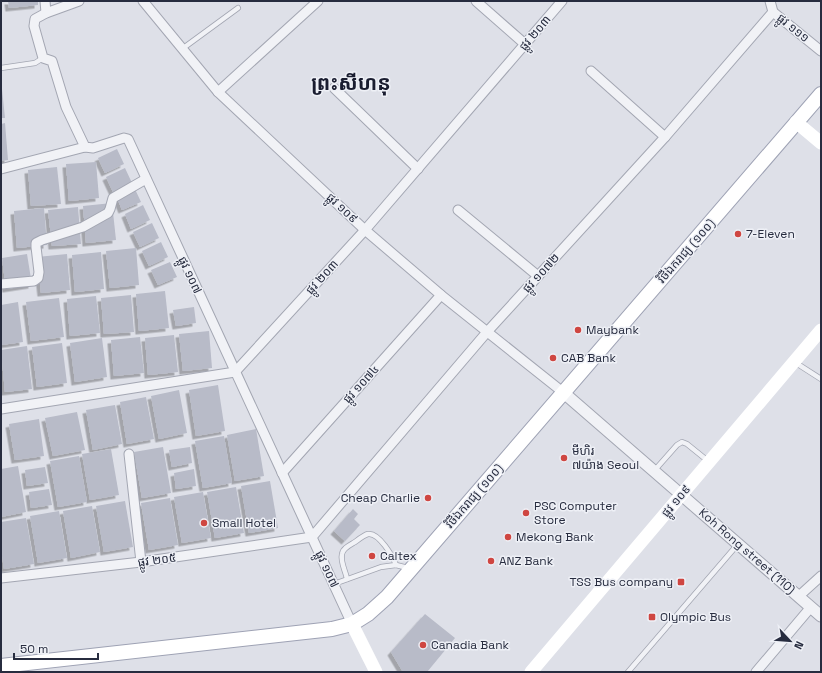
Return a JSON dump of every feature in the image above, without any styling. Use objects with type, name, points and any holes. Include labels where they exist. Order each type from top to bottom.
[{"type":"main road","name":"វិថីឯករាជ្យ (១០០)","points":[[1,666],[332,629],[352,624],[368,614],[387,597],[412,569],[821,94]]},
{"type":"main road","points":[[796,122],[821,143]]},
{"type":"main road","name":"ផ្លូវ ១០៩","points":[[531,672],[821,330]]},
{"type":"main road","points":[[352,624],[376,672]]},
{"type":"street","points":[[44,1],[46,13]]},
{"type":"street","points":[[1,169],[85,147],[66,107],[52,61],[43,58],[34,26],[35,19],[46,13],[79,1]]},
{"type":"street","name":"ផ្លូវ ១០៩","points":[[143,1],[218,92],[365,230],[441,295],[564,393]]},
{"type":"street","points":[[218,92],[318,1]]},
{"type":"street","points":[[476,1],[526,45]]},
{"type":"street","name":"ផ្លូវ ២០៣","points":[[236,372],[365,230],[526,45],[562,1]]},
{"type":"street","name":"ផ្លូវ ១១១","points":[[770,1],[773,12],[821,51]]},
{"type":"street","name":"ផ្លូវ ១០៧២","points":[[312,537],[487,332],[665,137],[773,12]]},
{"type":"street","points":[[592,71],[665,137]]},
{"type":"street","points":[[334,88],[418,169]]},
{"type":"street","name":"ផ្លូវ ១០៧","points":[[85,147],[93,148],[126,138],[128,140],[352,624]]},
{"type":"street","points":[[1,284],[34,281],[38,278],[39,272],[36,243],[83,227],[102,216],[110,209],[113,198],[146,179]]},
{"type":"street","points":[[458,210],[538,276]]},
{"type":"street","name":"ផ្លូវ ១០៧៤","points":[[282,473],[441,295]]},
{"type":"street","points":[[1,409],[236,372]]},
{"type":"street","name":"Koh Rong street (110)","points":[[564,393],[821,616]]},
{"type":"street","points":[[129,454],[142,562]]},
{"type":"street","name":"ផ្លូវ ២០៥","points":[[1,578],[142,562],[312,537]]},
{"type":"street","points":[[799,596],[821,576]]},
{"type":"street","points":[[756,672],[811,607]]},
{"type":"lane","points":[[182,49],[238,8]]},
{"type":"lane","points":[[1,68],[35,63],[43,58]]},
{"type":"lane","points":[[794,362],[821,379]]},
{"type":"lane","points":[[654,471],[677,445],[682,442],[687,444],[709,462]]},
{"type":"lane","points":[[347,579],[342,553],[346,548],[367,534],[376,536],[386,547],[396,566]]},
{"type":"lane","points":[[628,672],[738,544]]},
{"type":"lane","points":[[334,584],[382,567],[396,566],[412,569]]},
{"type":"building","points":[[8,1],[38,1],[38,5],[9,8]]},
{"type":"building","points":[[2,89],[5,118],[1,118]]},
{"type":"building","points":[[5,123],[8,160],[1,161],[1,124]]},
{"type":"building","points":[[117,149],[124,164],[105,173],[98,158]]},
{"type":"building","points":[[96,162],[99,198],[69,201],[66,164]]},
{"type":"building","points":[[57,167],[61,204],[31,206],[28,170]]},
{"type":"building","points":[[125,168],[132,183],[113,192],[106,177]]},
{"type":"building","points":[[134,187],[141,202],[122,210],[116,195]]},
{"type":"building","points":[[112,203],[116,240],[86,243],[83,206]]},
{"type":"building","points":[[143,205],[150,220],[131,229],[125,214]]},
{"type":"building","points":[[78,207],[81,244],[52,246],[48,210]]},
{"type":"building","points":[[44,208],[47,245],[17,248],[14,211]]},
{"type":"building","points":[[152,223],[159,238],[140,247],[133,232]]},
{"type":"building","points":[[161,242],[168,257],[149,266],[142,251]]},
{"type":"building","points":[[136,248],[139,285],[110,288],[106,251]]},
{"type":"building","points":[[101,252],[104,289],[75,292],[72,255]]},
{"type":"building","points":[[27,254],[32,285],[6,289],[2,258]]},
{"type":"building","points":[[67,254],[70,290],[41,293],[37,257]]},
{"type":"building","points":[[170,262],[177,277],[158,285],[151,270]]},
{"type":"building","points":[[165,291],[169,328],[139,331],[136,294]]},
{"type":"building","points":[[131,295],[134,332],[104,334],[101,298]]},
{"type":"building","points":[[96,296],[100,333],[70,336],[67,299]]},
{"type":"building","points":[[59,298],[64,337],[31,341],[26,302]]},
{"type":"building","points":[[18,302],[23,342],[1,345],[1,305]]},
{"type":"building","points":[[194,307],[196,323],[176,326],[173,310]]},
{"type":"building","points":[[209,331],[212,368],[183,371],[179,334]]},
{"type":"building","points":[[174,335],[178,372],[148,375],[145,338]]},
{"type":"building","points":[[140,337],[144,373],[114,376],[111,340]]},
{"type":"building","points":[[102,338],[107,377],[75,382],[70,343]]},
{"type":"building","points":[[62,343],[67,383],[37,387],[32,347]]},
{"type":"building","points":[[27,346],[32,389],[5,392],[1,350]]},
{"type":"building","points":[[218,385],[225,431],[196,436],[189,390]]},
{"type":"building","points":[[179,390],[187,433],[159,439],[151,396]]},
{"type":"building","points":[[146,397],[154,439],[127,444],[120,402]]},
{"type":"building","points":[[115,405],[122,444],[93,450],[86,410]]},
{"type":"building","points":[[77,412],[85,450],[53,456],[45,418]]},
{"type":"building","points":[[39,419],[44,456],[15,460],[9,424]]},
{"type":"building","points":[[256,429],[264,476],[235,481],[227,435]]},
{"type":"building","points":[[224,436],[232,483],[203,488],[195,441]]},
{"type":"building","points":[[163,447],[171,493],[142,498],[134,452]]},
{"type":"building","points":[[190,447],[192,463],[172,467],[169,450]]},
{"type":"building","points":[[111,449],[119,495],[90,500],[82,454]]},
{"type":"building","points":[[79,456],[87,502],[58,507],[50,461]]},
{"type":"building","points":[[18,466],[26,512],[1,517],[1,469]]},
{"type":"building","points":[[45,467],[48,483],[27,486],[25,470]]},
{"type":"building","points":[[194,469],[196,486],[176,489],[174,473]]},
{"type":"building","points":[[270,481],[278,528],[249,533],[241,486]]},
{"type":"building","points":[[236,487],[244,533],[215,538],[207,492]]},
{"type":"building","points":[[49,489],[52,505],[31,508],[29,492]]},
{"type":"building","points":[[203,492],[211,538],[182,543],[174,497]]},
{"type":"building","points":[[170,498],[178,545],[149,550],[141,503]]},
{"type":"building","points":[[125,501],[133,547],[104,552],[96,506]]},
{"type":"building","points":[[92,506],[100,552],[71,558],[63,511]]},
{"type":"building","points":[[353,509],[358,514],[354,519],[360,525],[345,541],[334,531]]},
{"type":"building","points":[[59,511],[67,558],[38,563],[30,516]]},
{"type":"building","points":[[26,518],[34,564],[4,569],[1,549],[1,522]]},
{"type":"building","name":"Canadia Bank","points":[[425,614],[455,638],[427,672],[403,672],[391,652]]},
{"type":"place","name":"7-Eleven","points":[[738,234]]},
{"type":"place","name":"Maybank","points":[[578,330]]},
{"type":"place","name":"CAB Bank","points":[[553,358]]},
{"type":"place","name":"មីហិរ ៧យ៉ាង Seoul","points":[[564,458]]},
{"type":"place","name":"Cheap Charlie","points":[[428,498]]},
{"type":"place","name":"PSC Computer Store","points":[[526,513]]},
{"type":"place","name":"Small Hotel","points":[[204,523]]},
{"type":"place","name":"Mekong Bank","points":[[508,537]]},
{"type":"place","name":"Caltex","points":[[372,556]]},
{"type":"place","name":"ANZ Bank","points":[[491,561]]},
{"type":"place","name":"TSS Bus company","points":[[681,582]]},
{"type":"place","name":"Olympic Bus","points":[[652,617]]},
{"type":"place","name":"Canadia Bank","points":[[423,645]]},
{"type":"district","name":"ព្រះសីហនុ","points":[[351,83]]}]
